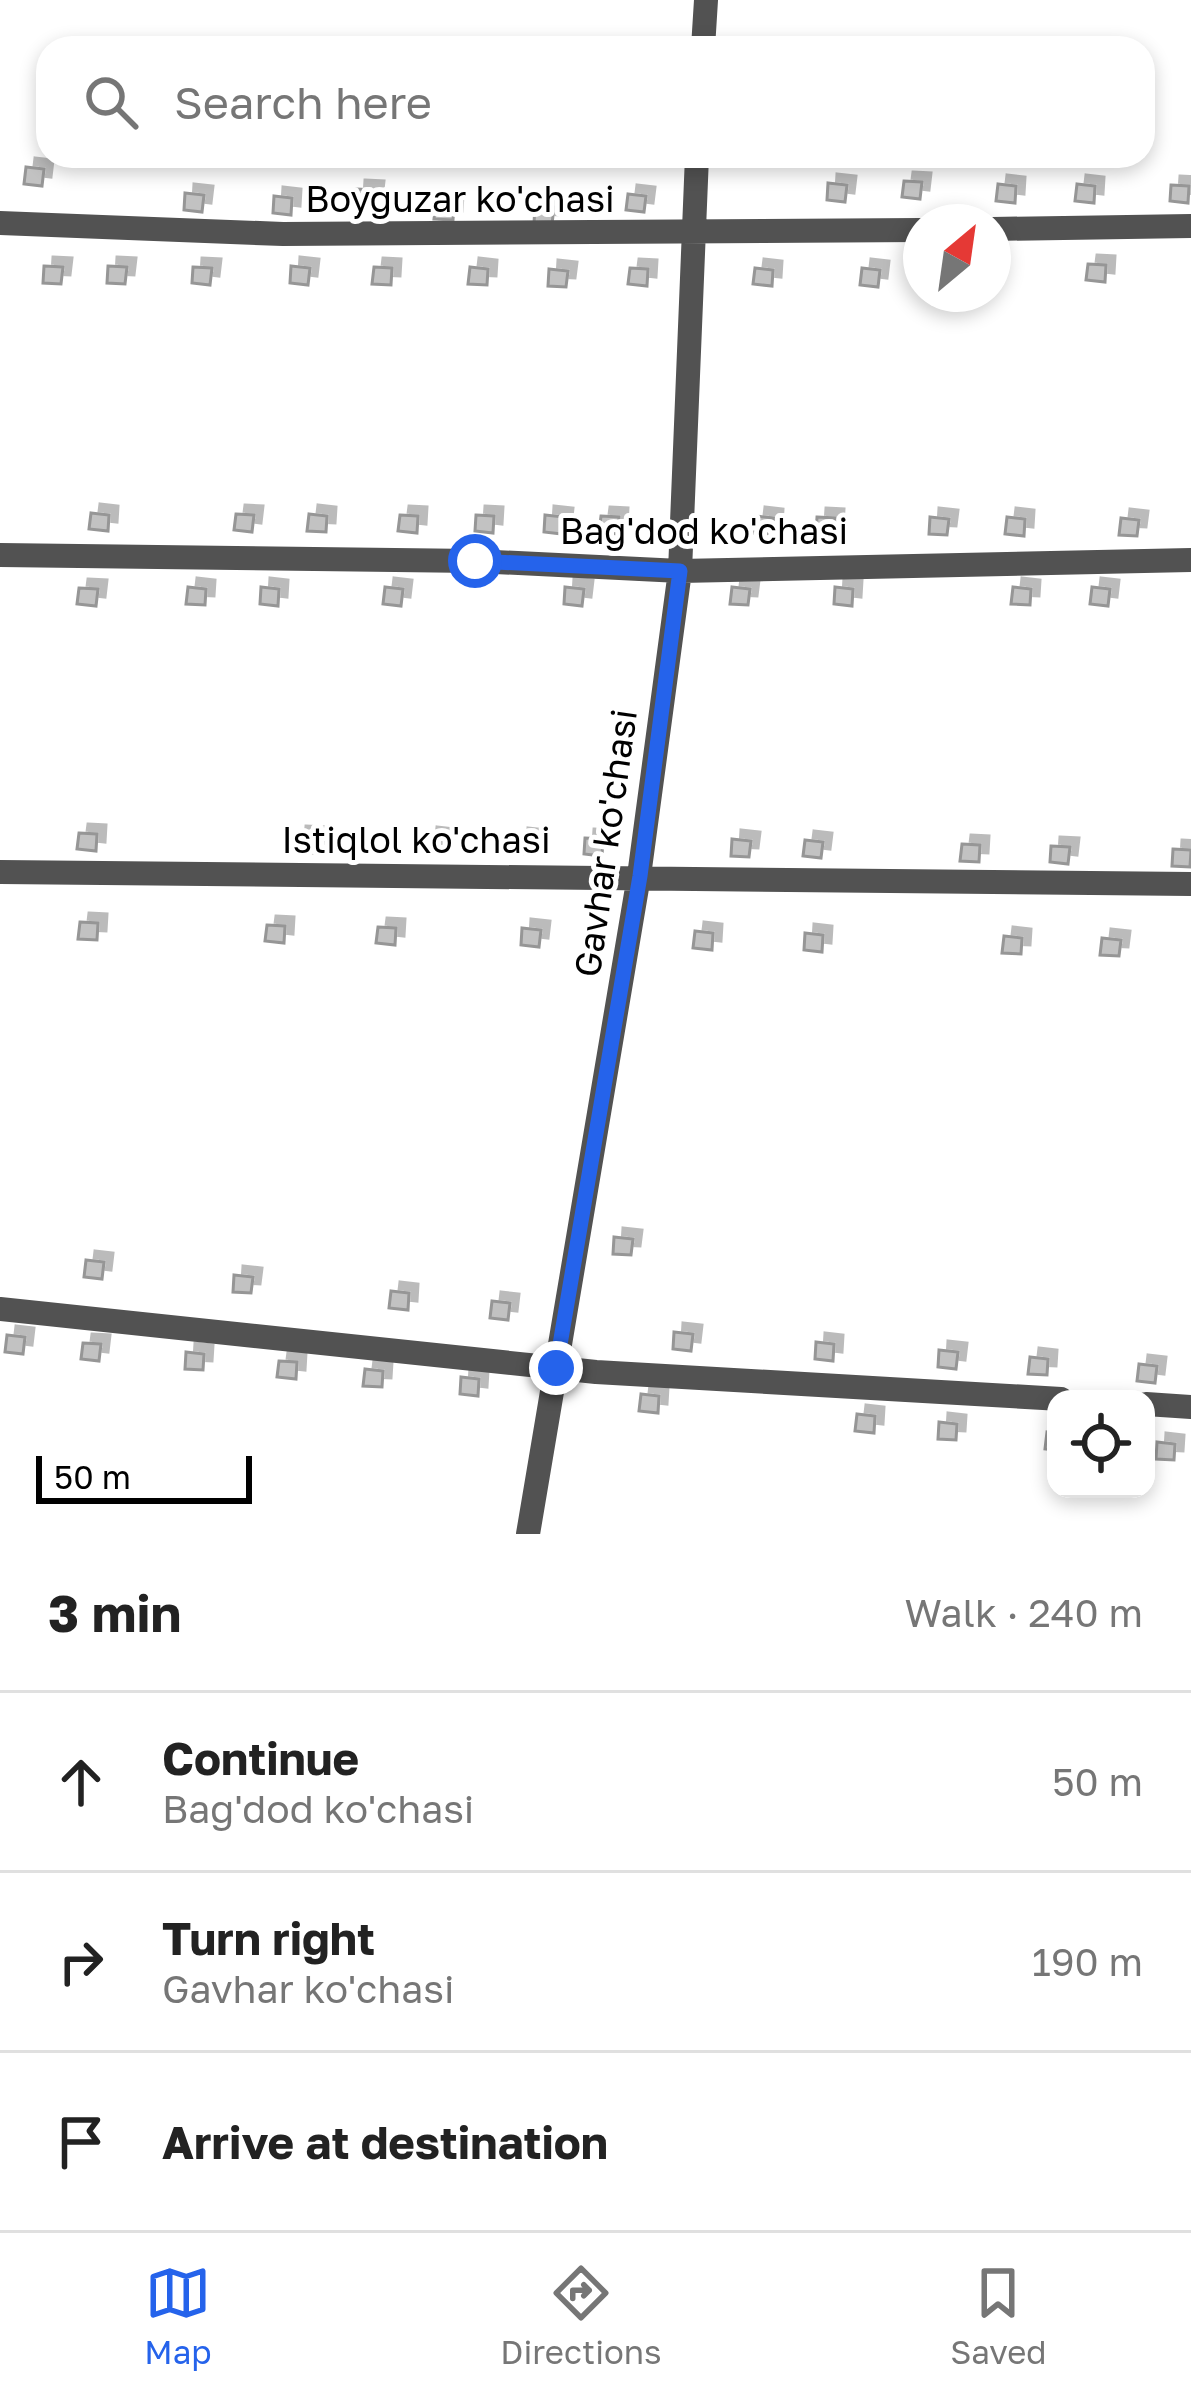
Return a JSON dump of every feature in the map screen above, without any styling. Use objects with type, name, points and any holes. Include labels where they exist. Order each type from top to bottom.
[{"type":"street","points":[[704,36],[706,0]]},
{"type":"street","name":"Gavhar ko'chasi","points":[[528,1534],[640,876],[680,571],[696,168]]},
{"type":"street","name":"Boyguzar ko'chasi","points":[[0,224],[283,234],[903,230]]},
{"type":"street","points":[[1011,229],[1191,226]]},
{"type":"street","name":"Bag'dod ko'chasi","points":[[0,555],[475,561],[680,571],[1191,560]]},
{"type":"street","name":"Istiqlol ko'chasi","points":[[0,872],[1191,884]]},
{"type":"street","points":[[0,1309],[556,1368],[1047,1398]]},
{"type":"street","points":[[1155,1405],[1191,1407]]},
{"type":"building","points":[[26,167],[44,169],[42,186],[24,184]]},
{"type":"building","points":[[904,181],[922,182],[920,199],[902,197]]},
{"type":"building","points":[[828,183],[847,185],[845,202],[827,200]]},
{"type":"building","points":[[998,184],[1016,186],[1015,203],[996,201]]},
{"type":"building","points":[[1077,184],[1095,186],[1094,203],[1075,201]]},
{"type":"building","points":[[1171,185],[1189,186],[1188,203],[1170,201]]},
{"type":"building","points":[[356,189],[375,190],[373,207],[355,205]]},
{"type":"building","points":[[185,193],[204,195],[202,212],[184,210]]},
{"type":"building","points":[[628,194],[646,196],[644,212],[626,210]]},
{"type":"building","points":[[274,196],[292,198],[291,215],[273,213]]},
{"type":"building","points":[[436,202],[454,204],[453,220],[434,219]]},
{"type":"building","points":[[535,206],[554,207],[552,224],[534,223]]},
{"type":"building","points":[[1088,264],[1106,265],[1105,282],[1086,280]]},
{"type":"building","points":[[44,266],[63,267],[61,284],[43,283]]},
{"type":"building","points":[[108,266],[127,267],[125,284],[107,283]]},
{"type":"building","points":[[291,266],[310,268],[308,285],[290,283]]},
{"type":"building","points":[[193,267],[212,268],[210,285],[192,283]]},
{"type":"building","points":[[374,267],[392,268],[391,285],[372,284]]},
{"type":"building","points":[[470,267],[488,269],[487,285],[468,284]]},
{"type":"building","points":[[630,268],[648,269],[647,286],[628,284]]},
{"type":"building","points":[[755,268],[773,270],[772,286],[753,284]]},
{"type":"building","points":[[862,268],[880,270],[878,287],[860,285]]},
{"type":"building","points":[[549,269],[568,271],[566,287],[548,286]]},
{"type":"building","points":[[91,513],[109,515],[108,531],[89,529]]},
{"type":"building","points":[[236,514],[254,515],[252,532],[234,530]]},
{"type":"building","points":[[309,514],[327,516],[326,532],[307,531]]},
{"type":"building","points":[[400,515],[418,516],[417,533],[398,531]]},
{"type":"building","points":[[476,515],[494,516],[493,533],[475,531]]},
{"type":"building","points":[[545,515],[564,517],[562,534],[544,532]]},
{"type":"building","points":[[601,516],[619,517],[618,534],[599,532]]},
{"type":"building","points":[[756,516],[774,518],[773,534],[754,533]]},
{"type":"building","points":[[817,517],[835,518],[834,535],[816,533]]},
{"type":"building","points":[[930,517],[949,519],[947,535],[929,534]]},
{"type":"building","points":[[1007,517],[1025,519],[1024,536],[1005,534]]},
{"type":"building","points":[[1121,518],[1139,520],[1137,536],[1119,535]]},
{"type":"building","points":[[188,587],[206,589],[205,605],[186,604]]},
{"type":"building","points":[[261,587],[279,589],[278,606],[260,604]]},
{"type":"building","points":[[385,587],[403,589],[401,606],[383,604]]},
{"type":"building","points":[[565,587],[584,589],[582,606],[564,604]]},
{"type":"building","points":[[732,587],[750,589],[748,605],[730,604]]},
{"type":"building","points":[[835,587],[853,589],[852,606],[834,604]]},
{"type":"building","points":[[1013,587],[1031,589],[1030,605],[1011,604]]},
{"type":"building","points":[[1092,587],[1110,589],[1108,606],[1090,604]]},
{"type":"building","points":[[79,588],[98,589],[96,606],[77,604]]},
{"type":"building","points":[[79,833],[97,834],[96,851],[77,849]]},
{"type":"building","points":[[297,835],[316,836],[314,853],[296,851]]},
{"type":"building","points":[[428,836],[446,838],[444,854],[426,853]]},
{"type":"building","points":[[519,837],[538,839],[536,855],[518,854]]},
{"type":"building","points":[[585,838],[603,839],[602,856],[584,854]]},
{"type":"building","points":[[732,839],[751,841],[749,857],[731,856]]},
{"type":"building","points":[[805,840],[823,842],[821,858],[803,856]]},
{"type":"building","points":[[962,844],[980,845],[979,862],[960,861]]},
{"type":"building","points":[[1051,846],[1070,847],[1068,864],[1050,862]]},
{"type":"building","points":[[1173,849],[1191,850],[1190,867],[1172,866]]},
{"type":"building","points":[[80,922],[98,923],[97,940],[78,939]]},
{"type":"building","points":[[267,925],[285,926],[284,943],[265,941]]},
{"type":"building","points":[[378,927],[396,928],[395,945],[376,943]]},
{"type":"building","points":[[522,928],[541,930],[539,947],[521,945]]},
{"type":"building","points":[[695,931],[713,933],[712,950],[693,948]]},
{"type":"building","points":[[805,933],[823,935],[822,952],[804,950]]},
{"type":"building","points":[[1004,936],[1022,938],[1021,954],[1002,953]]},
{"type":"building","points":[[1102,938],[1121,940],[1119,956],[1100,955]]},
{"type":"building","points":[[614,1237],[633,1239],[631,1255],[613,1254]]},
{"type":"building","points":[[86,1260],[104,1262],[102,1279],[84,1277]]},
{"type":"building","points":[[234,1275],[253,1277],[251,1293],[233,1292]]},
{"type":"building","points":[[391,1291],[409,1293],[408,1310],[389,1308]]},
{"type":"building","points":[[492,1301],[510,1303],[508,1320],[490,1318]]},
{"type":"building","points":[[674,1332],[693,1334],[691,1351],[673,1349]]},
{"type":"building","points":[[7,1335],[25,1337],[23,1354],[5,1352]]},
{"type":"building","points":[[816,1342],[834,1344],[833,1361],[815,1359]]},
{"type":"building","points":[[83,1343],[101,1344],[99,1361],[81,1359]]},
{"type":"building","points":[[939,1350],[958,1352],[956,1369],[938,1367]]},
{"type":"building","points":[[186,1352],[204,1354],[203,1370],[185,1369]]},
{"type":"building","points":[[1030,1357],[1048,1359],[1047,1375],[1028,1374]]},
{"type":"building","points":[[279,1361],[297,1362],[296,1379],[277,1377]]},
{"type":"building","points":[[1139,1364],[1157,1366],[1155,1383],[1137,1381]]},
{"type":"building","points":[[365,1369],[383,1371],[382,1387],[363,1386]]},
{"type":"building","points":[[461,1377],[479,1379],[478,1396],[460,1394]]},
{"type":"building","points":[[641,1394],[659,1396],[658,1413],[639,1411]]},
{"type":"building","points":[[857,1414],[875,1416],[874,1433],[855,1431]]},
{"type":"building","points":[[939,1422],[957,1424],[956,1440],[938,1439]]},
{"type":"building","points":[[1157,1442],[1175,1444],[1174,1460],[1156,1459]]},
{"type":"route","points":[[475,561],[680,571],[640,876],[556,1368]]}]
